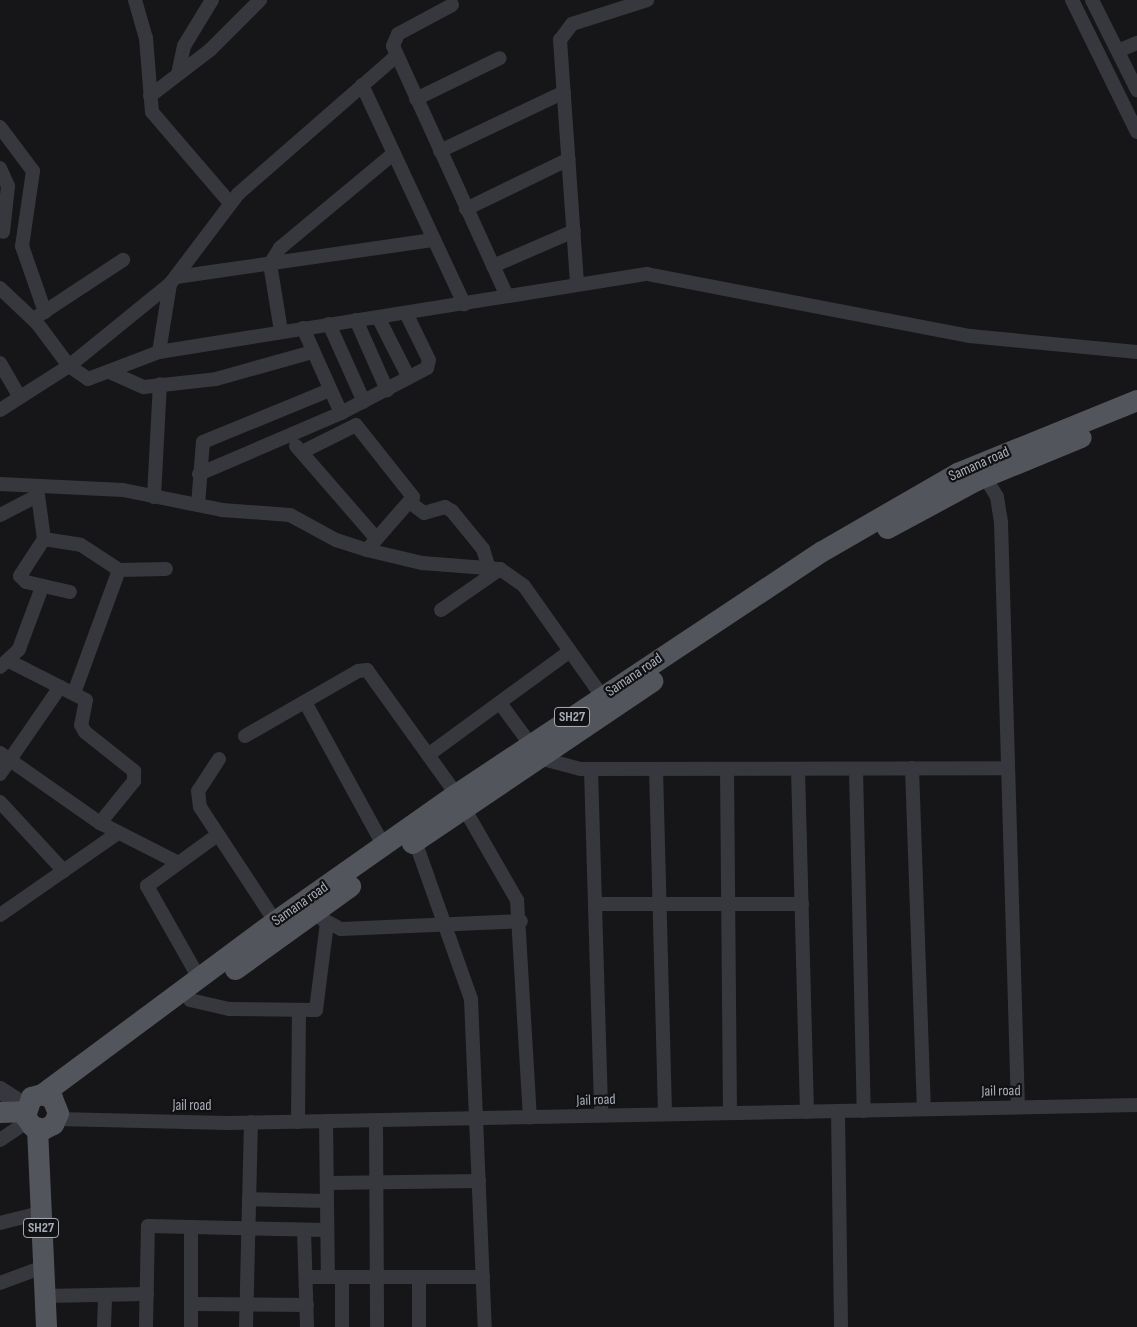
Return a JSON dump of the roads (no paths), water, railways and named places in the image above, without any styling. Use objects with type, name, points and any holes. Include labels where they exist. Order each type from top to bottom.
[{"type":"main road","name":"Samana road","points":[[535,751],[602,696],[909,499],[957,473],[1137,400]]},
{"type":"main road","name":"Samana road","points":[[38,1112],[199,978],[275,921],[384,846],[460,801],[830,563],[985,477],[1137,415]]},
{"type":"main road","name":"Samana road","points":[[38,1112],[190,1000],[321,918],[415,841],[460,801]]},
{"type":"main road","points":[[0,1112],[38,1112]]},
{"type":"main road","name":"SH27","points":[[38,1112],[40,1213],[46,1327]]},
{"type":"street","points":[[134,0],[146,38],[150,96],[154,116],[230,202]]},
{"type":"street","points":[[178,74],[184,46],[212,0]]},
{"type":"street","points":[[150,96],[210,50],[260,0]]},
{"type":"street","points":[[578,283],[564,92],[562,33],[572,24],[608,6],[647,0]]},
{"type":"street","points":[[1072,0],[1137,132]]},
{"type":"street","points":[[1092,0],[1137,90]]},
{"type":"street","points":[[452,5],[394,37],[396,56],[507,296]]},
{"type":"street","points":[[1118,51],[1137,43]]},
{"type":"street","points":[[0,410],[69,366],[173,281],[230,202],[396,56]]},
{"type":"street","points":[[416,99],[500,58]]},
{"type":"street","points":[[362,84],[464,304]]},
{"type":"street","points":[[440,151],[564,92]]},
{"type":"street","points":[[0,127],[33,171],[22,233],[27,269],[39,315],[69,366],[88,379],[112,373],[159,352],[281,331],[464,304],[578,283],[647,274],[679,277],[970,336],[1137,352]]},
{"type":"street","points":[[281,331],[270,264],[286,241],[394,153]]},
{"type":"street","points":[[466,209],[570,159]]},
{"type":"street","points":[[0,168],[8,186],[1,232],[22,233]]},
{"type":"street","points":[[493,266],[574,231]]},
{"type":"street","points":[[173,281],[270,264],[434,240]]},
{"type":"street","points":[[39,315],[124,260]]},
{"type":"street","points":[[159,352],[173,281]]},
{"type":"street","points":[[0,288],[39,315]]},
{"type":"street","points":[[199,474],[342,413],[388,390],[430,364],[406,312]]},
{"type":"street","points":[[378,317],[409,378]]},
{"type":"street","points":[[356,320],[388,390]]},
{"type":"street","points":[[329,324],[364,402]]},
{"type":"street","points":[[303,328],[342,413]]},
{"type":"street","points":[[112,373],[138,386],[216,379],[313,352]]},
{"type":"street","points":[[0,363],[20,397]]},
{"type":"street","points":[[154,496],[160,384]]},
{"type":"street","points":[[198,505],[201,445],[207,439],[256,424],[330,390]]},
{"type":"street","points":[[302,452],[358,426],[413,498],[412,504],[376,538],[367,550]]},
{"type":"street","points":[[289,437],[376,538]]},
{"type":"street","points":[[985,477],[1001,508],[1018,1107]]},
{"type":"street","points":[[0,484],[37,492],[123,490],[198,505],[290,516],[336,540],[367,550],[422,563],[494,567]]},
{"type":"street","points":[[0,515],[37,492]]},
{"type":"street","points":[[37,492],[44,539],[40,551],[20,572],[26,582],[70,592]]},
{"type":"street","points":[[412,504],[424,513],[445,507],[452,511],[483,549],[494,567],[524,586],[602,696]]},
{"type":"street","points":[[44,539],[81,545],[119,570],[166,569]]},
{"type":"street","points":[[442,610],[494,567]]},
{"type":"street","points":[[74,693],[119,570]]},
{"type":"street","points":[[42,587],[18,649],[4,664],[74,693],[88,703],[81,725],[85,732],[129,766],[136,776],[100,823]]},
{"type":"street","points":[[428,755],[570,651]]},
{"type":"street","points":[[245,736],[358,671],[368,670],[460,801],[512,887],[521,921],[530,1118]]},
{"type":"street","points":[[0,774],[11,763],[60,687]]},
{"type":"street","points":[[305,702],[384,846]]},
{"type":"street","points":[[500,703],[535,751],[591,770],[1008,768]]},
{"type":"street","points":[[0,753],[11,763],[100,823],[118,834],[177,862]]},
{"type":"street","points":[[219,759],[201,785],[198,799],[216,836],[275,921]]},
{"type":"street","points":[[856,768],[864,1111]]},
{"type":"street","points":[[912,768],[924,1109]]},
{"type":"street","points":[[656,769],[665,1114]]},
{"type":"street","points":[[727,769],[730,904],[730,1112]]},
{"type":"street","points":[[798,769],[807,1112]]},
{"type":"street","points":[[591,770],[600,1115]]},
{"type":"street","points":[[0,802],[64,871]]},
{"type":"street","points":[[0,915],[118,834]]},
{"type":"street","points":[[199,978],[146,886],[177,862],[216,836]]},
{"type":"street","points":[[415,841],[471,999],[478,1119],[485,1327]]},
{"type":"street","points":[[595,904],[802,904]]},
{"type":"street","points":[[190,1000],[229,1008],[299,1012],[316,1010],[320,1004],[321,918],[341,929],[521,921]]},
{"type":"street","points":[[298,1122],[299,1012]]},
{"type":"street","points":[[0,1090],[38,1112],[0,1140]]},
{"type":"street","name":"Jail road","points":[[38,1112],[252,1122],[298,1122],[1137,1105]]},
{"type":"street","points":[[838,1112],[842,1327]]},
{"type":"street","points":[[326,1121],[328,1277]]},
{"type":"street","points":[[376,1121],[377,1327]]},
{"type":"street","points":[[246,1327],[248,1199],[252,1122]]},
{"type":"street","points":[[327,1183],[479,1181]]},
{"type":"street","points":[[248,1199],[327,1201]]},
{"type":"street","points":[[0,1223],[40,1213]]},
{"type":"street","points":[[146,1327],[148,1226],[304,1231],[327,1230]]},
{"type":"street","points":[[191,1227],[191,1327]]},
{"type":"street","points":[[304,1231],[307,1327]]},
{"type":"street","points":[[0,1283],[43,1267]]},
{"type":"street","points":[[306,1276],[484,1277]]},
{"type":"street","points":[[342,1276],[342,1327]]},
{"type":"street","points":[[419,1277],[419,1327]]},
{"type":"street","points":[[44,1296],[147,1294]]},
{"type":"street","points":[[104,1327],[105,1295]]},
{"type":"street","points":[[191,1304],[307,1305]]}]
